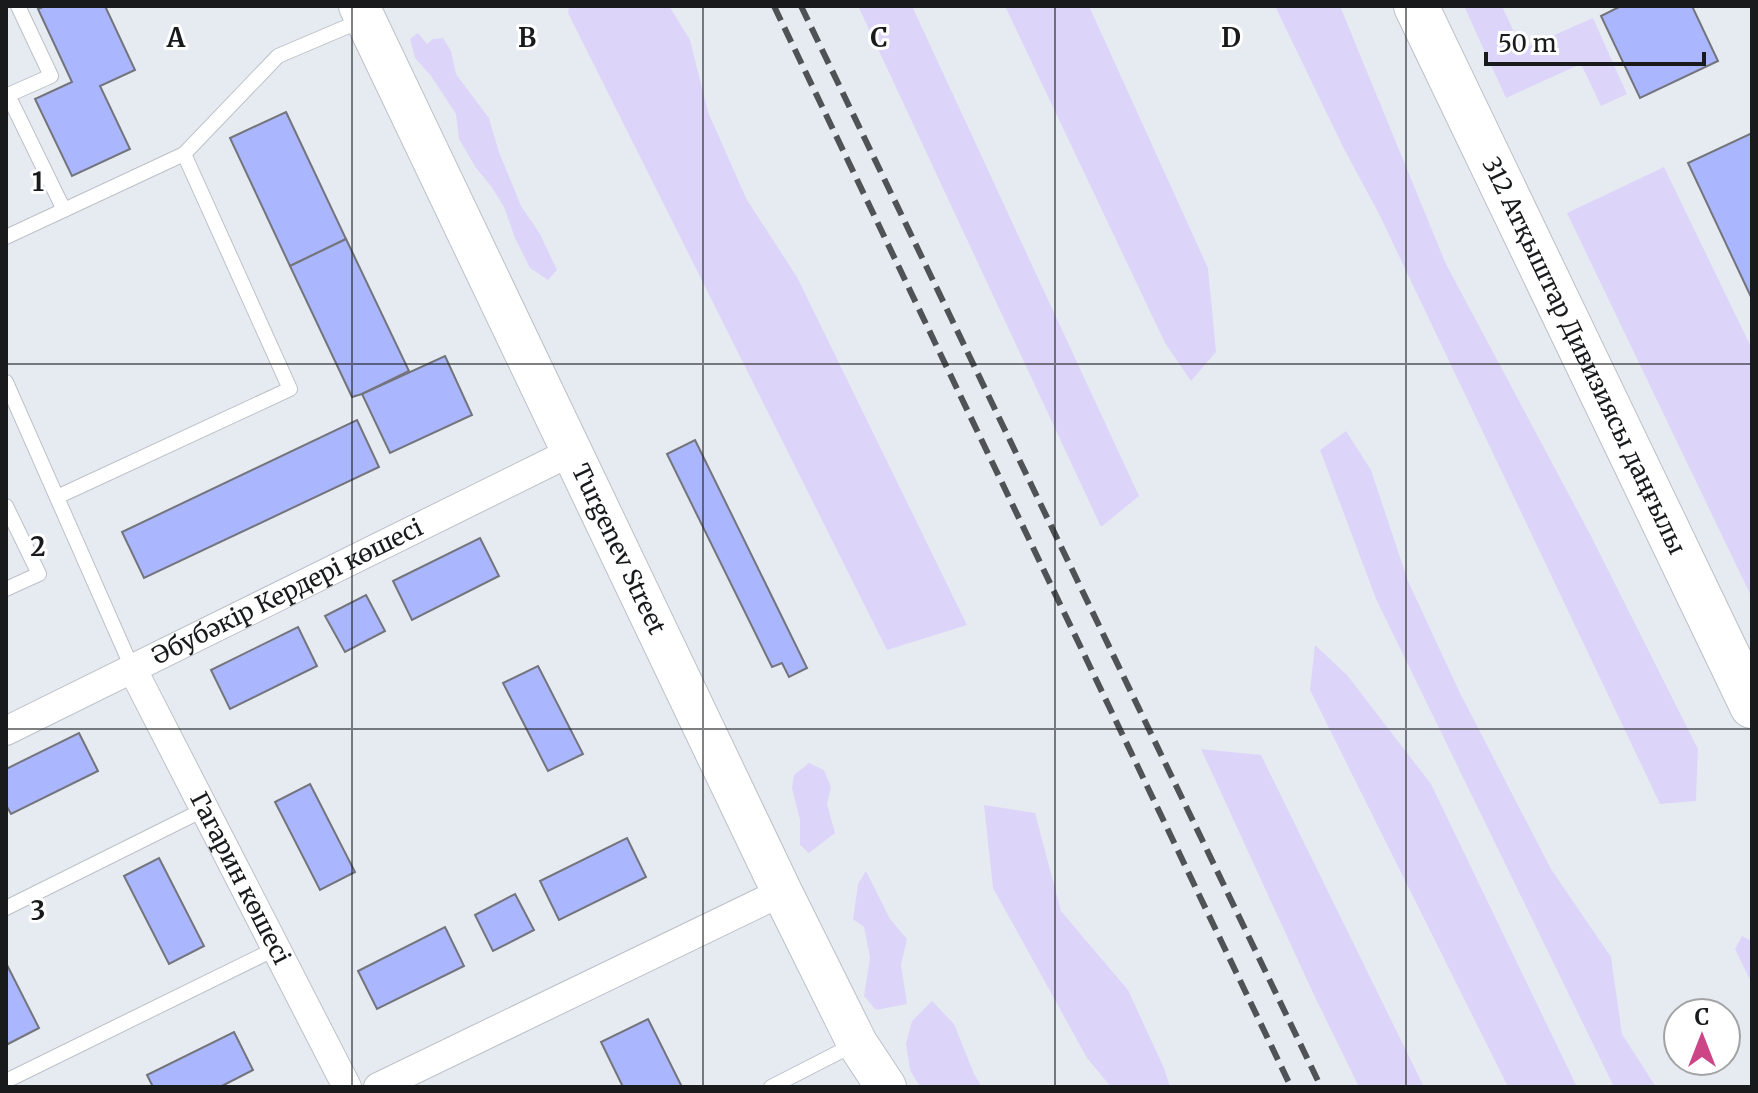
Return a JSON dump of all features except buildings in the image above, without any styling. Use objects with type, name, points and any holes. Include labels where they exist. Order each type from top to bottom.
[{"type":"highway","name":"312 Атқыштар Дивизиясы даңғылы","points":[[1416,6],[1752,706]]},
{"type":"main road","name":"Turgenev Street","points":[[362,12],[782,892],[857,1043],[886,1087]]},
{"type":"street","name":"Әбубәкір Кердері көшесі","points":[[6,731],[571,452]]},
{"type":"street","name":"Гагарин көшесі","points":[[133,670],[347,1087]]},
{"type":"street","points":[[378,1087],[782,892]]},
{"type":"lane","points":[[18,6],[51,76],[8,95],[64,210]]},
{"type":"lane","points":[[6,237],[184,154],[278,56],[362,12]]},
{"type":"lane","points":[[57,497],[290,389],[184,154]]},
{"type":"lane","points":[[6,382],[133,670]]},
{"type":"lane","points":[[6,506],[39,574],[6,589]]},
{"type":"lane","points":[[6,908],[205,809]]},
{"type":"lane","points":[[6,1081],[277,948]]},
{"type":"lane","points":[[771,1087],[857,1043]]},
{"type":"shaded area","points":[[569,6],[669,6],[690,40],[708,112],[747,200],[797,277],[967,625],[887,650],[568,13]]},
{"type":"shaded area","points":[[858,6],[912,6],[1139,496],[1101,527]]},
{"type":"shaded area","points":[[1005,6],[1089,6],[1208,268],[1216,352],[1191,381],[1165,343]]},
{"type":"shaded area","points":[[1275,6],[1340,6],[1446,264],[1591,536],[1698,749],[1696,801],[1660,804],[1379,214]]},
{"type":"shaded area","points":[[1464,6],[1502,6],[1522,49],[1593,18],[1627,94],[1601,106],[1581,64],[1506,98]]},
{"type":"shaded area","points":[[418,33],[427,44],[433,39],[443,38],[451,51],[456,74],[489,118],[521,206],[540,234],[557,270],[548,280],[530,268],[504,207],[459,139],[456,114],[415,58],[410,39]]},
{"type":"shaded area","points":[[1664,167],[1752,349],[1752,598],[1567,213]]},
{"type":"shaded area","points":[[1346,431],[1371,470],[1408,581],[1459,691],[1551,869],[1611,957],[1622,1034],[1656,1087],[1614,1087],[1376,599],[1320,450]]},
{"type":"shaded area","points":[[1315,645],[1347,675],[1431,784],[1577,1087],[1508,1087],[1310,690]]},
{"type":"shaded area","points":[[1201,749],[1261,755],[1424,1087],[1359,1087]]},
{"type":"shaded area","points":[[809,763],[824,770],[831,787],[827,804],[835,833],[809,853],[800,845],[800,820],[792,788],[794,775]]},
{"type":"shaded area","points":[[984,805],[1035,813],[1061,911],[1128,990],[1170,1087],[1111,1087],[1087,1058],[993,888]]},
{"type":"shaded area","points":[[866,871],[890,919],[907,939],[901,965],[907,1004],[876,1010],[864,996],[870,957],[864,927],[853,919],[858,884]]},
{"type":"shaded area","points":[[1742,936],[1752,941],[1752,984],[1735,949]]},
{"type":"shaded area","points":[[932,1001],[954,1024],[982,1087],[920,1087],[910,1070],[906,1044],[912,1021]]},
{"type":"railway","points":[[774,6],[1291,1087]]},
{"type":"railway","points":[[801,6],[1321,1087]]}]
